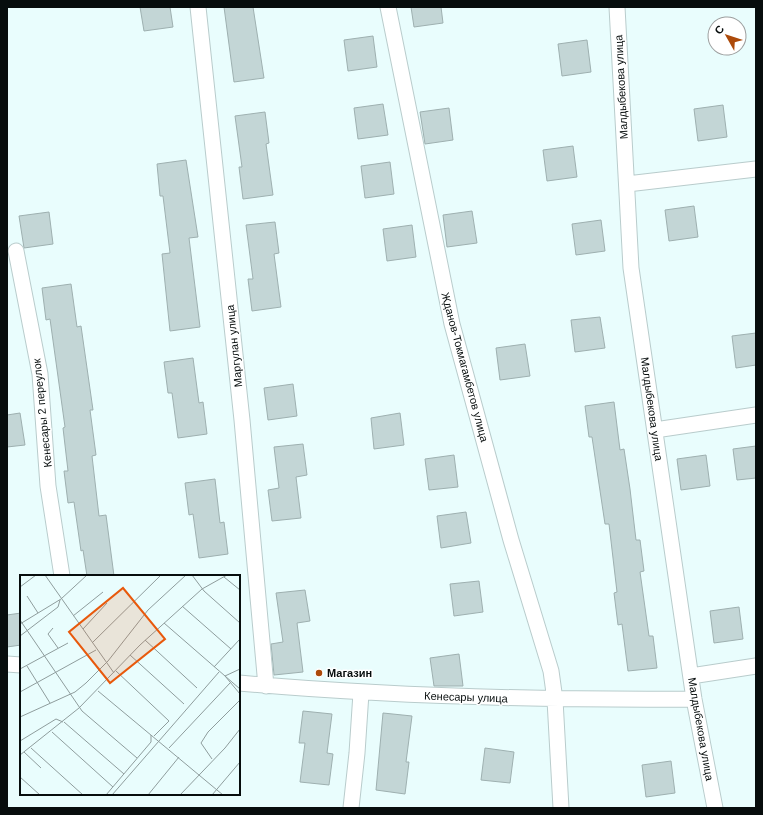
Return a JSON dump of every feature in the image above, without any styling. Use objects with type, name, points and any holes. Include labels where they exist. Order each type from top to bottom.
[{"type":"street","name":"Маргулан улица","points":[[198,7],[242,420],[266,686]]},
{"type":"street","name":"Жданов-Токмагамбетов улица","points":[[388,7],[452,324],[511,540],[551,671],[555,700],[561,808]]},
{"type":"street","name":"Малдыбекова улица","points":[[617,7],[631,268],[694,699],[715,808]]},
{"type":"street","points":[[627,184],[756,169]]},
{"type":"street","name":"Кенесары 2 переулок","points":[[16,251],[40,374],[48,486],[62,575]]},
{"type":"street","points":[[655,430],[756,415]]},
{"type":"street","points":[[7,664],[20,665]]},
{"type":"street","points":[[691,676],[756,666]]},
{"type":"street","name":"Кенесары улица","points":[[240,683],[361,693],[555,700],[694,699]]},
{"type":"street","points":[[351,808],[357,754],[361,693]]},
{"type":"building","points":[[140,7],[170,7],[173,27],[144,31]]},
{"type":"building","points":[[224,7],[253,7],[264,78],[234,82]]},
{"type":"building","points":[[411,7],[441,7],[443,23],[414,27]]},
{"type":"building","points":[[373,36],[377,67],[348,71],[344,40]]},
{"type":"building","points":[[587,40],[591,72],[562,76],[558,44]]},
{"type":"building","points":[[383,104],[388,135],[358,139],[354,108]]},
{"type":"building","points":[[723,105],[727,137],[698,141],[694,109]]},
{"type":"building","points":[[449,108],[453,140],[425,144],[420,112]]},
{"type":"building","points":[[265,112],[269,143],[266,144],[273,195],[243,199],[239,167],[242,167],[235,116]]},
{"type":"building","points":[[573,146],[577,177],[547,181],[543,150]]},
{"type":"building","points":[[186,160],[198,237],[189,238],[200,327],[170,331],[162,254],[170,253],[163,196],[160,196],[157,164]]},
{"type":"building","points":[[390,162],[394,194],[365,198],[361,166]]},
{"type":"building","points":[[694,206],[698,237],[669,241],[665,210]]},
{"type":"building","points":[[472,211],[477,243],[447,247],[443,215]]},
{"type":"building","points":[[49,212],[53,244],[24,248],[19,216]]},
{"type":"building","points":[[601,220],[605,251],[576,255],[572,224]]},
{"type":"building","points":[[275,222],[279,253],[274,254],[281,307],[252,311],[248,279],[253,279],[246,225]]},
{"type":"building","points":[[412,225],[416,257],[387,261],[383,229]]},
{"type":"building","points":[[71,284],[77,327],[81,326],[93,410],[90,410],[96,455],[92,456],[99,516],[106,515],[114,575],[87,575],[83,550],[81,551],[74,502],[68,503],[64,471],[68,471],[63,428],[65,427],[50,319],[46,320],[42,288]]},
{"type":"building","points":[[600,317],[605,348],[575,352],[571,320]]},
{"type":"building","points":[[756,333],[756,365],[736,368],[732,336]]},
{"type":"building","points":[[525,344],[530,376],[500,380],[496,348]]},
{"type":"building","points":[[193,358],[199,403],[203,402],[207,434],[178,438],[172,393],[168,393],[164,362]]},
{"type":"building","points":[[293,384],[297,416],[268,420],[264,388]]},
{"type":"building","points":[[614,402],[620,450],[624,449],[636,540],[640,540],[644,571],[640,572],[649,636],[653,636],[657,668],[628,671],[622,624],[618,625],[614,593],[617,592],[609,524],[605,524],[592,437],[589,437],[585,406]]},
{"type":"building","points":[[20,413],[25,445],[7,447],[7,415]]},
{"type":"building","points":[[400,413],[404,445],[374,449],[371,418]]},
{"type":"building","points":[[303,444],[307,475],[296,477],[301,518],[272,521],[268,490],[279,488],[274,447]]},
{"type":"building","points":[[756,446],[756,478],[737,480],[733,449]]},
{"type":"building","points":[[454,455],[458,487],[429,490],[425,459]]},
{"type":"building","points":[[706,455],[710,486],[681,490],[677,459]]},
{"type":"building","points":[[215,479],[220,523],[224,522],[228,554],[199,558],[193,514],[189,515],[185,483]]},
{"type":"building","points":[[466,512],[471,543],[441,548],[437,516]]},
{"type":"building","points":[[479,581],[483,612],[454,616],[450,584]]},
{"type":"building","points":[[305,590],[310,621],[297,623],[303,672],[274,675],[271,644],[283,642],[276,593]]},
{"type":"building","points":[[739,607],[743,639],[714,643],[710,611]]},
{"type":"building","points":[[20,613],[20,645],[7,647],[7,615]]},
{"type":"building","points":[[459,654],[463,686],[434,686],[430,658]]},
{"type":"building","points":[[303,711],[332,714],[327,753],[333,754],[329,785],[300,782],[305,743],[299,743]]},
{"type":"building","points":[[383,713],[412,716],[406,762],[409,762],[405,794],[376,790]]},
{"type":"building","points":[[485,748],[514,752],[510,783],[481,780]]},
{"type":"building","points":[[671,761],[675,793],[646,797],[642,765]]},
{"type":"place","name":"Магазин","points":[[319,673]]}]
